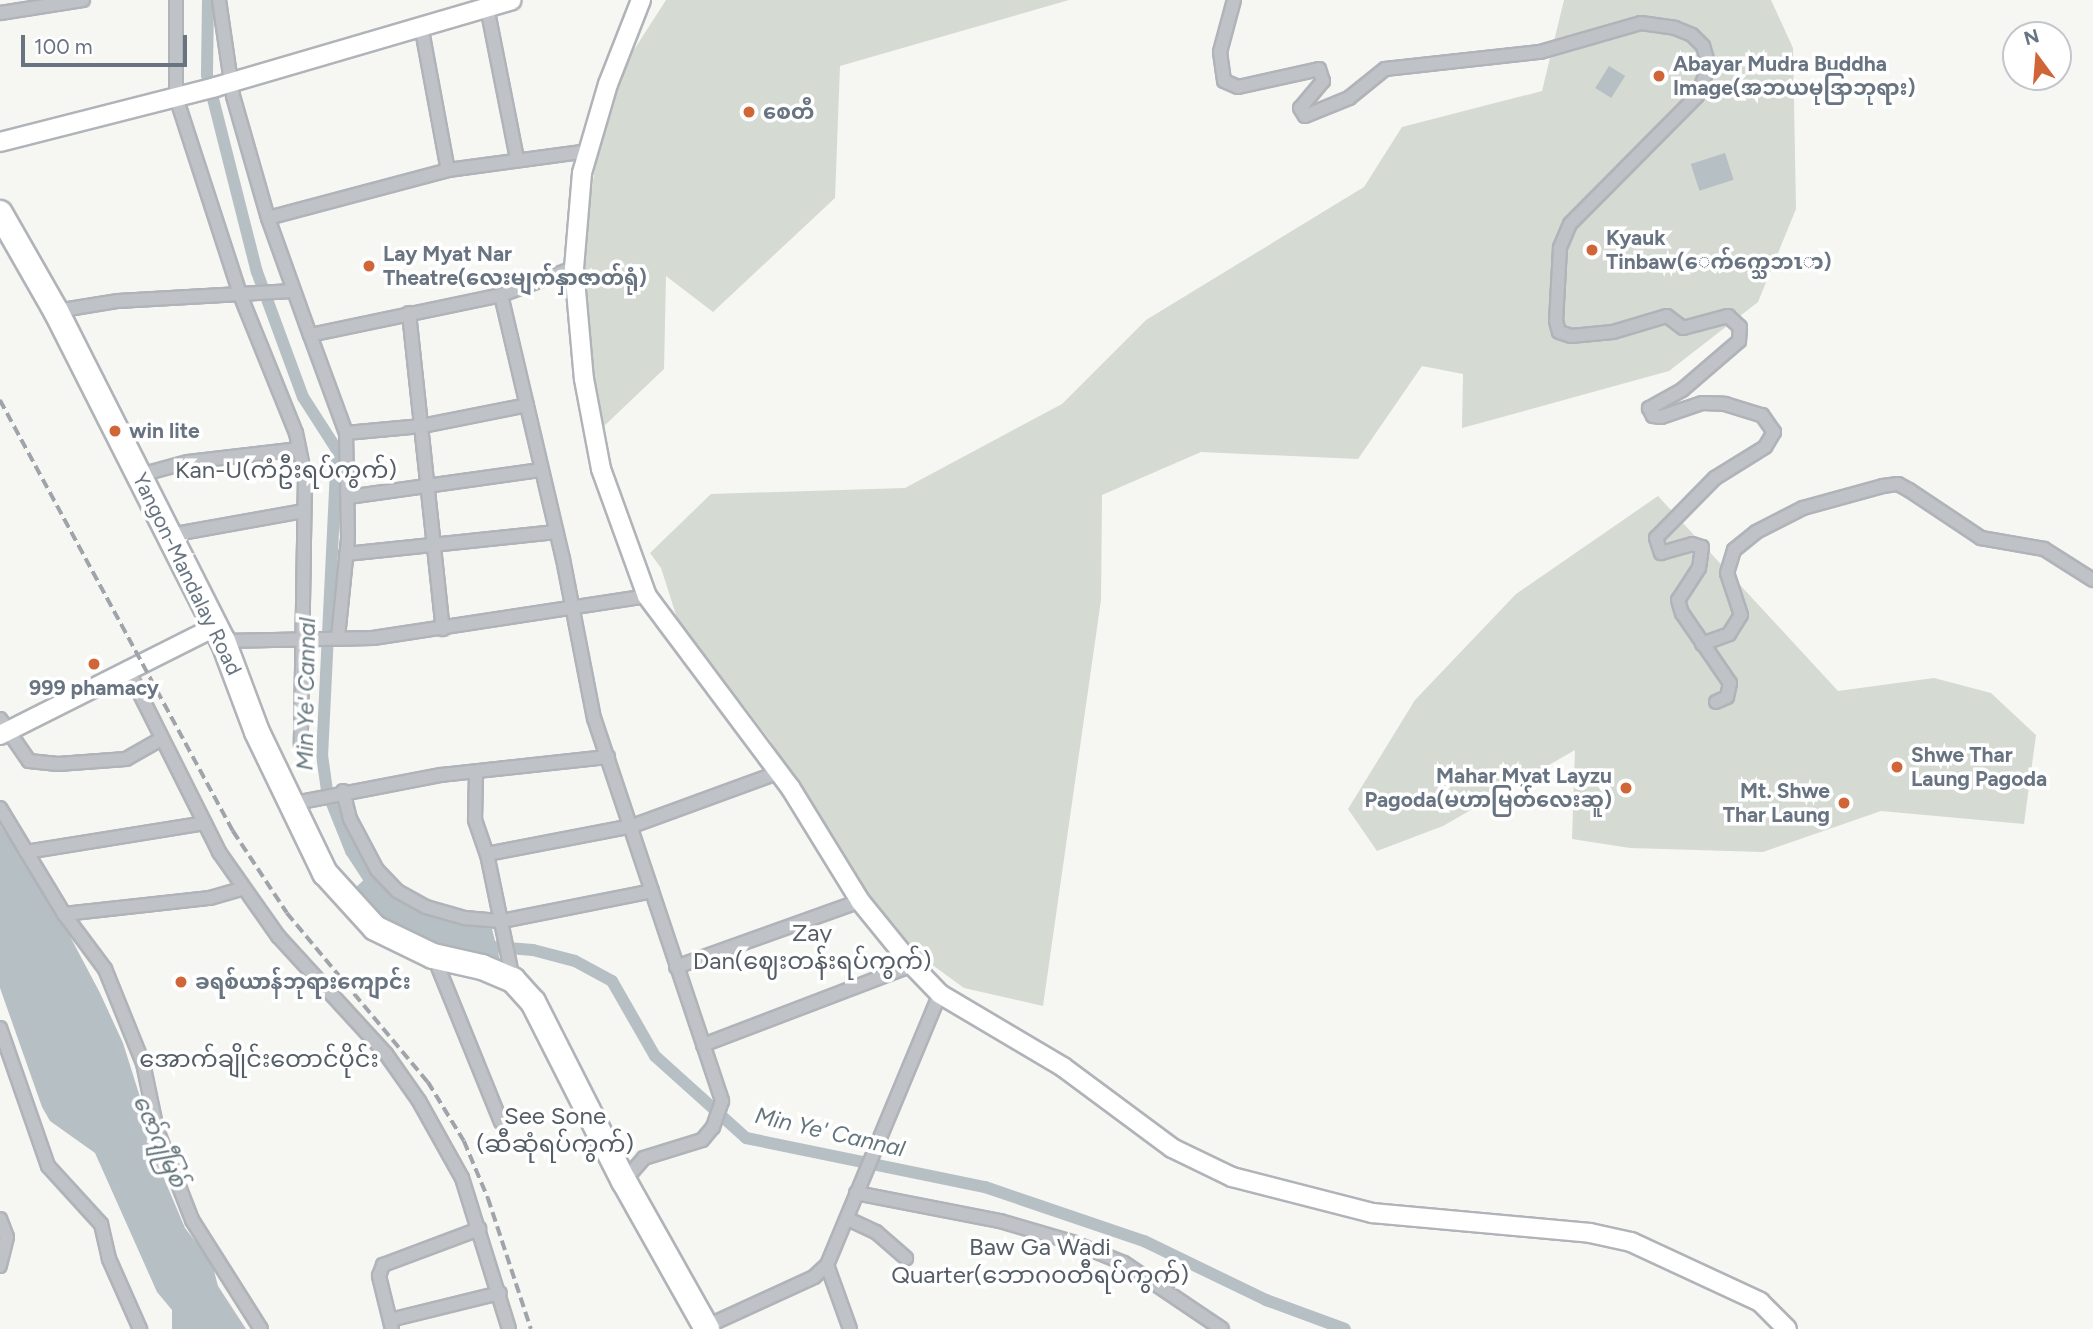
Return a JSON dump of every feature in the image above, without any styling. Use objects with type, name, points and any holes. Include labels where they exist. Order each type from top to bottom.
[{"type":"highway","name":"Yangon-Mandalay Road","points":[[0,213],[56,311],[301,800],[326,873],[346,901],[375,928],[433,956],[512,972],[533,1002],[624,1181],[706,1328]]},
{"type":"main road","points":[[0,142],[222,84],[512,0]]},
{"type":"main road","points":[[642,0],[608,84],[588,151],[574,268],[584,379],[601,470],[647,596],[777,773],[860,901],[912,965],[940,994],[1063,1067],[1172,1148],[1232,1177],[1372,1213],[1590,1233],[1631,1242],[1760,1302],[1787,1329]]},
{"type":"main road","points":[[2,728],[127,668],[219,634]]},
{"type":"street","points":[[0,13],[83,0]]},
{"type":"street","points":[[176,0],[182,95],[299,449],[305,477],[303,511],[309,637],[301,743]]},
{"type":"street","points":[[219,0],[222,84],[293,291],[346,433],[346,554],[335,637]]},
{"type":"street","points":[[1234,0],[1220,52],[1224,81],[1238,87],[1319,69],[1323,80],[1300,108],[1305,116],[1339,104],[1376,72],[1395,66],[1540,52],[1641,23],[1675,28],[1692,35],[1703,46],[1709,66],[1697,96],[1570,224],[1560,248],[1556,321],[1559,332],[1571,336],[1613,332],[1667,316],[1683,328],[1728,316],[1740,327],[1739,341],[1700,375],[1649,408],[1653,416],[1661,417],[1702,403],[1725,404],[1762,415],[1774,432],[1765,447],[1715,478],[1656,537],[1661,552],[1692,544],[1702,547],[1699,569],[1678,600],[1702,644],[1730,684],[1727,697],[1716,702]]},
{"type":"street","points":[[487,7],[516,159]]},
{"type":"street","points":[[421,25],[448,170]]},
{"type":"street","points":[[268,218],[448,170],[588,151]]},
{"type":"street","points":[[310,335],[501,295],[574,268]]},
{"type":"street","points":[[56,311],[118,301],[247,297],[293,291]]},
{"type":"street","points":[[501,295],[594,718],[722,1101],[713,1127],[702,1140],[644,1158],[624,1181]]},
{"type":"street","points":[[409,313],[443,629]]},
{"type":"street","points":[[346,433],[422,426],[527,405]]},
{"type":"street","points":[[140,475],[188,462],[299,449]]},
{"type":"street","points":[[348,497],[429,483],[541,470]]},
{"type":"street","points":[[1702,644],[1729,634],[1741,615],[1727,573],[1727,562],[1740,545],[1803,508],[1883,486],[1898,484],[1981,538],[2044,550],[2093,580]]},
{"type":"street","points":[[170,535],[303,511]]},
{"type":"street","points":[[346,554],[555,532]]},
{"type":"street","points":[[219,634],[335,637],[443,629],[647,596]]},
{"type":"street","points":[[127,668],[205,823],[244,888],[278,936],[386,1054],[419,1101],[462,1178],[500,1293],[509,1329]]},
{"type":"street","points":[[2,728],[29,761],[58,764],[126,759],[161,738]]},
{"type":"street","points":[[301,800],[343,791],[608,757]]},
{"type":"street","points":[[476,773],[474,820],[488,854],[512,972]]},
{"type":"street","points":[[488,854],[632,826],[777,773]]},
{"type":"street","points":[[343,791],[367,857],[397,891],[426,906],[465,918],[502,924],[652,891]]},
{"type":"street","points":[[0,808],[64,914],[105,969],[143,1063],[157,1130],[192,1220],[261,1329]]},
{"type":"street","points":[[26,852],[205,823]]},
{"type":"street","points":[[64,914],[210,898],[244,888]]},
{"type":"street","points":[[676,967],[860,901]]},
{"type":"street","points":[[433,956],[501,1122]]},
{"type":"street","points":[[703,1045],[912,965]]},
{"type":"street","points":[[706,1328],[814,1277],[827,1265],[849,1220],[856,1191],[940,994]]},
{"type":"street","points":[[0,1028],[48,1166],[101,1224],[109,1259],[140,1329]]},
{"type":"street","points":[[856,1191],[1000,1221],[1072,1242],[1124,1263],[1222,1329]]},
{"type":"street","points":[[0,1219],[6,1237],[0,1266]]},
{"type":"street","points":[[849,1220],[876,1232],[906,1258]]},
{"type":"street","points":[[479,1229],[383,1265],[379,1276],[391,1325],[500,1293]]},
{"type":"street","points":[[827,1265],[850,1329]]},
{"type":"shaded area","points":[[666,0],[1069,0],[840,66],[835,198],[713,312],[666,276],[664,369],[603,427],[574,317],[605,95]]},
{"type":"shaded area","points":[[1564,0],[1771,0],[1793,48],[1796,209],[1758,302],[1669,371],[1462,428],[1463,374],[1422,366],[1358,459],[1201,452],[1102,495],[1101,600],[1043,1006],[964,988],[883,929],[770,740],[677,618],[661,568],[650,553],[711,494],[905,488],[1062,404],[1146,320],[1364,187],[1402,127],[1542,91]]},
{"type":"shaded area","points":[[1609,66],[1625,76],[1611,98],[1595,88]]},
{"type":"shaded area","points":[[1725,153],[1734,180],[1699,191],[1691,164]]},
{"type":"shaded area","points":[[1658,496],[1838,691],[1934,678],[1991,693],[2036,735],[2024,824],[1881,811],[1763,852],[1630,848],[1572,839],[1575,750],[1443,826],[1377,851],[1348,809],[1415,700],[1516,594]]},
{"type":"shaded area","points":[[0,825],[54,906],[100,993],[123,1043],[140,1097],[141,1124],[185,1228],[212,1263],[218,1286],[246,1329],[172,1329],[172,1310],[157,1292],[95,1153],[50,1121],[42,1107],[0,988]]},
{"type":"shaded area","points":[[368,876],[399,901],[420,912],[492,929],[500,960],[443,948],[406,931],[368,907],[354,889]]},
{"type":"waterway","name":"Min Ye' Cannal","points":[[208,0],[207,75],[257,272],[303,397],[337,450],[322,755],[327,791],[351,851],[376,889]]},
{"type":"waterway","name":"Min Ye' Cannal","points":[[480,946],[533,950],[575,961],[612,981],[655,1056],[746,1138],[985,1187],[1144,1241],[1266,1300],[1345,1329]]},
{"type":"railway","points":[[0,400],[233,831],[287,913],[428,1082],[464,1141],[488,1198],[531,1329]]},
{"type":"place","name":"Abayar Mudra Buddha Image(အဘယမုဒြာဘုရား)","points":[[1659,76]]},
{"type":"place","name":"စေတီ","points":[[749,112]]},
{"type":"place","name":"Kyauk Tinbaw(ေက်က္သေဘၤာ)","points":[[1592,250]]},
{"type":"place","name":"Lay Myat Nar Theatre(လေးမျက်နှာဇာတ်ရုံ)","points":[[369,266]]},
{"type":"place","name":"win lite","points":[[115,431]]},
{"type":"place","name":"999 phamacy","points":[[94,664]]},
{"type":"place","name":"Shwe Thar Laung Pagoda","points":[[1897,767]]},
{"type":"place","name":"Mahar Myat Layzu Pagoda(မဟာမြတ်လေးဆူ)","points":[[1626,788]]},
{"type":"place","name":"Mt. Shwe Thar Laung","points":[[1844,803]]},
{"type":"place","name":"ခရစ်ယာန်ဘုရားကျောင်း","points":[[181,982]]},
{"type":"district","name":"Kan-U(ကံဦးရပ်ကွက်)","points":[[286,470]]},
{"type":"district","name":"Zay Dan(ဈေးတန်းရပ်ကွက်)","points":[[812,947]]},
{"type":"district","name":"အောက်ချိုင်းတောင်ပိုင်း","points":[[259,1059]]},
{"type":"district","name":"See Sone (ဆီဆုံရပ်ကွက်)","points":[[555,1130]]},
{"type":"district","name":"Baw Ga Wadi Quarter(ဘောဂ၀တီရပ်ကွက်)","points":[[1040,1261]]},
{"type":"water label","name":"ဇော်ဂျီမြစ်","points":[[160,1141]]}]
